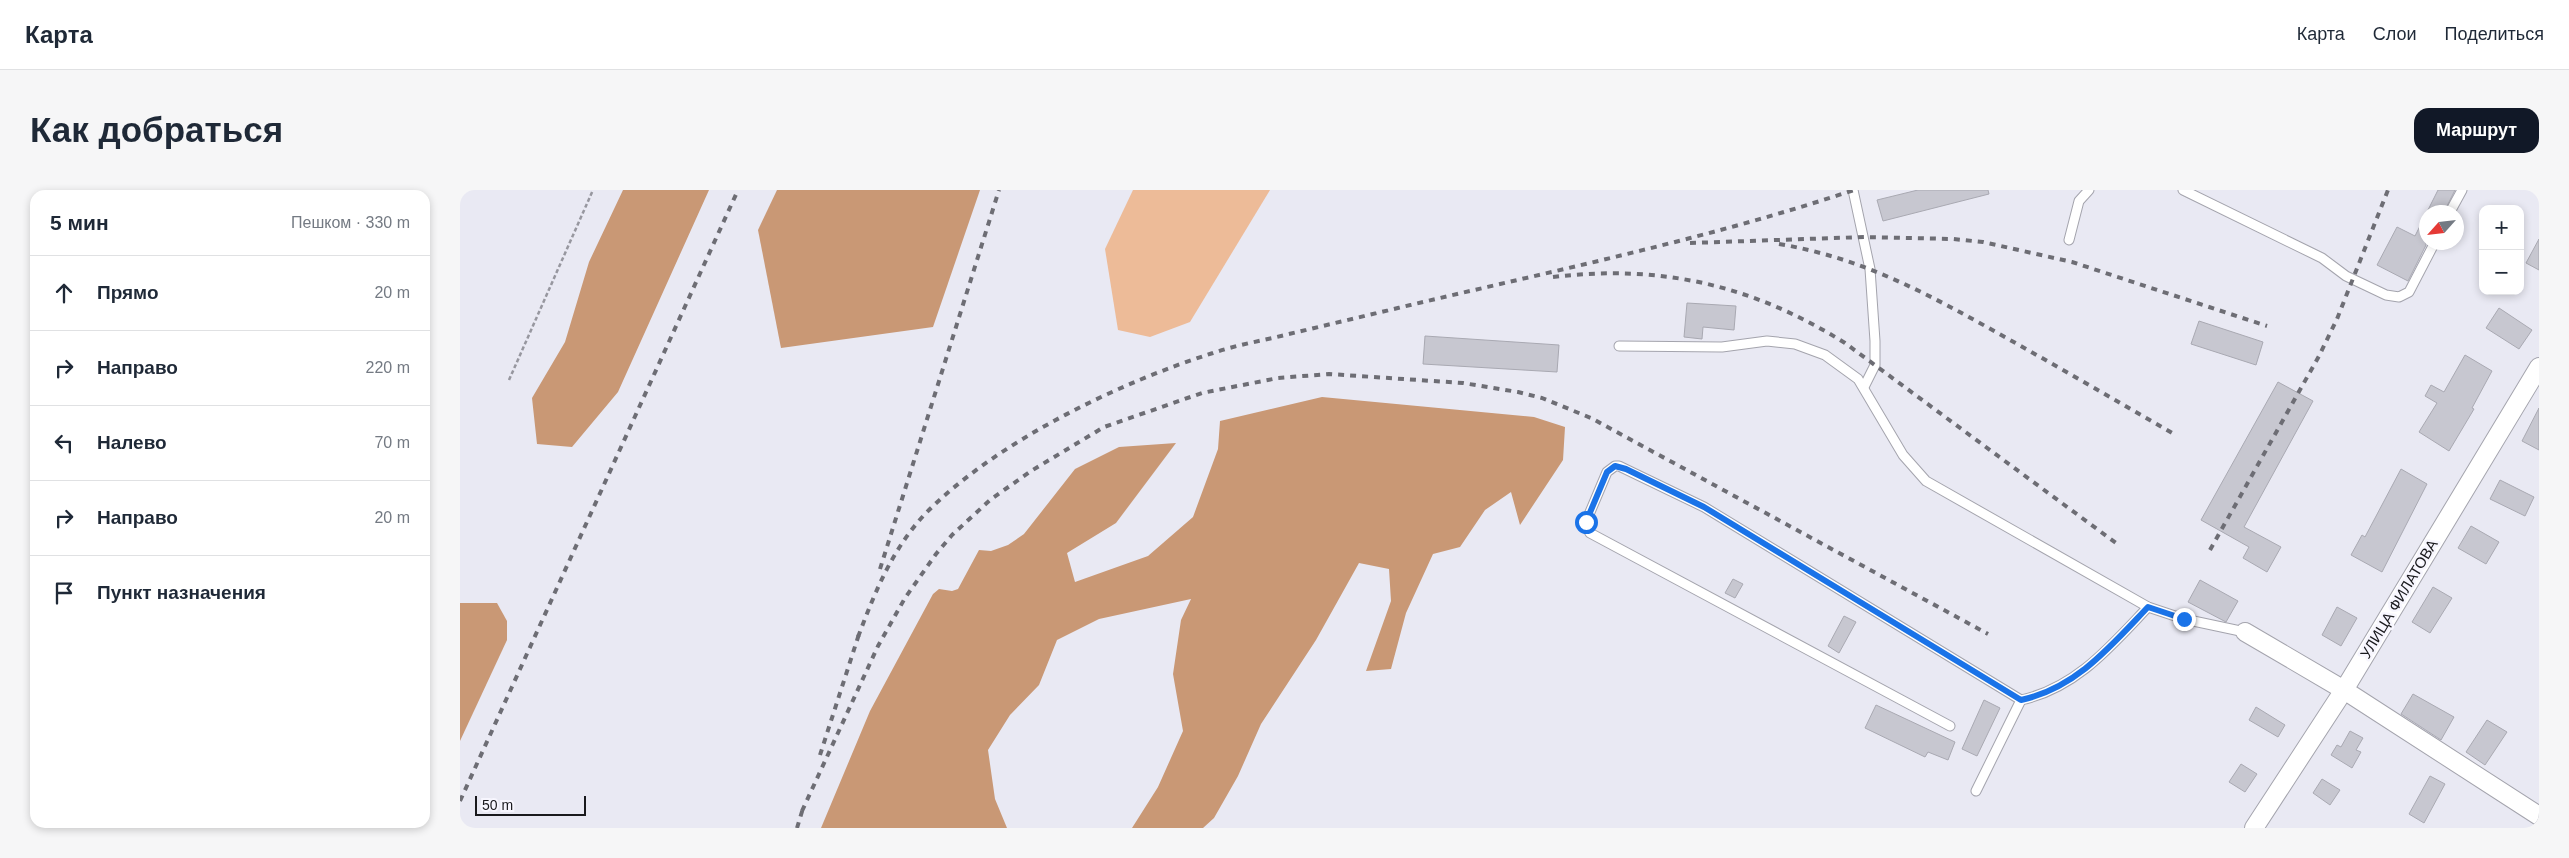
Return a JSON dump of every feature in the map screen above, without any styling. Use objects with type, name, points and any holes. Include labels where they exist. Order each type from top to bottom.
[{"type":"street","name":"УЛИЦА ФИЛАТОВА","points":[[2254,828],[2344,690],[2539,367]]},
{"type":"street","points":[[2245,632],[2344,690],[2539,816]]},
{"type":"lane","points":[[1853,190],[1870,269],[1875,341],[1875,366],[1864,386]]},
{"type":"lane","points":[[2069,240],[2078,201],[2089,190]]},
{"type":"lane","points":[[2183,190],[2322,258],[2353,280],[2393,297],[2405,295],[2409,292],[2431,250]]},
{"type":"lane","points":[[2454,205],[2462,190]]},
{"type":"lane","points":[[1619,346],[1722,347],[1762,341],[1795,344],[1817,351],[1838,363],[1864,386],[1902,455],[1926,480],[2148,607],[2184,619],[2245,632]]},
{"type":"lane","points":[[1950,726],[1590,533],[1584,524],[1607,472],[1615,466],[1619,466],[1694,502],[2021,700],[2049,692],[2072,680],[2111,646],[2148,607]]},
{"type":"lane","points":[[1976,791],[2021,700]]},
{"type":"path","points":[[509,380],[593,190]]},
{"type":"shaded area","points":[[623,190],[709,190],[618,392],[572,447],[537,444],[532,398],[565,342],[589,262]]},
{"type":"shaded area","points":[[777,190],[980,190],[933,327],[781,348],[758,230]]},
{"type":"shaded area","points":[[1133,190],[1270,190],[1190,322],[1150,337],[1118,330],[1105,249]]},
{"type":"shaded area","points":[[1322,397],[1534,417],[1565,427],[1563,460],[1520,525],[1511,492],[1485,510],[1460,547],[1433,554],[1406,613],[1391,669],[1366,671],[1391,601],[1389,569],[1359,563],[1316,640],[1261,724],[1238,776],[1214,818],[1203,828],[1132,828],[1158,787],[1183,731],[1173,674],[1181,620],[1191,599],[1099,619],[1057,640],[1039,685],[1010,715],[988,750],[995,799],[1007,828],[821,828],[870,711],[933,594],[939,589],[952,591],[958,589],[979,550],[991,551],[1008,545],[1024,534],[1075,469],[1119,447],[1176,443],[1116,523],[1067,553],[1075,582],[1148,556],[1193,517],[1218,449],[1220,421]]},
{"type":"shaded area","points":[[460,603],[497,603],[507,621],[507,640],[460,741]]},
{"type":"building","points":[[1918,190],[1988,190],[1989,194],[1883,221],[1877,200]]},
{"type":"building","points":[[2438,190],[2455,190],[2448,205],[2430,205]]},
{"type":"building","points":[[2397,227],[2415,236],[2419,228],[2419,250],[2424,250],[2408,281],[2377,265]]},
{"type":"building","points":[[2539,239],[2539,270],[2526,263]]},
{"type":"building","points":[[1687,303],[1736,306],[1734,330],[1703,327],[1702,339],[1684,337]]},
{"type":"building","points":[[2499,308],[2532,330],[2519,349],[2486,328]]},
{"type":"building","points":[[2199,321],[2263,342],[2256,365],[2191,344]]},
{"type":"building","points":[[1425,336],[1559,345],[1557,372],[1423,364]]},
{"type":"building","points":[[2465,355],[2492,371],[2472,408],[2474,409],[2449,451],[2419,432],[2437,403],[2425,396],[2431,385],[2444,392]]},
{"type":"building","points":[[2278,382],[2313,401],[2244,527],[2281,547],[2267,572],[2243,558],[2249,547],[2201,520]]},
{"type":"building","points":[[2539,408],[2539,450],[2522,441]]},
{"type":"building","points":[[2401,469],[2427,484],[2382,572],[2351,555],[2362,535],[2365,537]]},
{"type":"building","points":[[2500,480],[2534,497],[2525,516],[2490,499]]},
{"type":"building","points":[[2471,526],[2499,542],[2486,564],[2458,548]]},
{"type":"building","points":[[1733,579],[1743,584],[1735,598],[1725,593]]},
{"type":"building","points":[[2200,580],[2238,601],[2226,622],[2188,602]]},
{"type":"building","points":[[2433,587],[2452,598],[2430,633],[2412,622]]},
{"type":"building","points":[[2337,607],[2357,618],[2341,646],[2322,635]]},
{"type":"building","points":[[1844,616],[1856,622],[1839,653],[1828,646]]},
{"type":"building","points":[[2413,694],[2454,717],[2441,740],[2401,714]]},
{"type":"building","points":[[1984,700],[2000,708],[1977,756],[1962,749]]},
{"type":"building","points":[[1876,705],[1955,742],[1948,760],[1928,752],[1925,757],[1865,728]]},
{"type":"building","points":[[2256,707],[2285,725],[2278,737],[2249,720]]},
{"type":"building","points":[[2487,720],[2507,732],[2485,765],[2466,752]]},
{"type":"building","points":[[2350,731],[2363,738],[2356,750],[2361,752],[2352,768],[2331,755],[2337,745],[2341,747]]},
{"type":"building","points":[[2241,764],[2257,774],[2245,792],[2229,782]]},
{"type":"building","points":[[2430,776],[2445,784],[2424,823],[2409,814]]},
{"type":"building","points":[[2322,779],[2340,790],[2330,805],[2313,793]]},
{"type":"railway","points":[[460,801],[738,190]]},
{"type":"railway","points":[[880,569],[999,190]]},
{"type":"railway","points":[[858,637],[878,587],[894,556],[903,541],[926,513],[987,462],[1023,439],[1099,398],[1176,366],[1231,348],[1640,251],[1747,223],[1854,190]]},
{"type":"railway","points":[[2210,550],[2319,356],[2337,319],[2388,190]]},
{"type":"railway","points":[[1690,243],[1864,237],[1953,239],[1983,242],[2072,262],[2267,326]]},
{"type":"railway","points":[[1779,244],[1810,250],[1868,268],[1895,280],[1949,306],[2174,434]]},
{"type":"railway","points":[[1553,277],[1593,274],[1631,274],[1668,277],[1705,283],[1775,306],[1845,343],[2120,546]]},
{"type":"railway","points":[[802,811],[878,646],[905,598],[952,535],[990,500],[1031,471],[1104,427],[1202,393],[1278,378],[1329,374],[1463,383],[1542,398],[1591,418],[1988,634]]},
{"type":"railway","points":[[820,755],[860,631]]},
{"type":"railway","points":[[797,828],[804,805]]},
{"type":"route","points":[[1586,522],[1607,472],[1615,466],[1619,466],[1704,507],[2021,700],[2049,692],[2072,680],[2111,646],[2148,607],[2184,619]]}]
